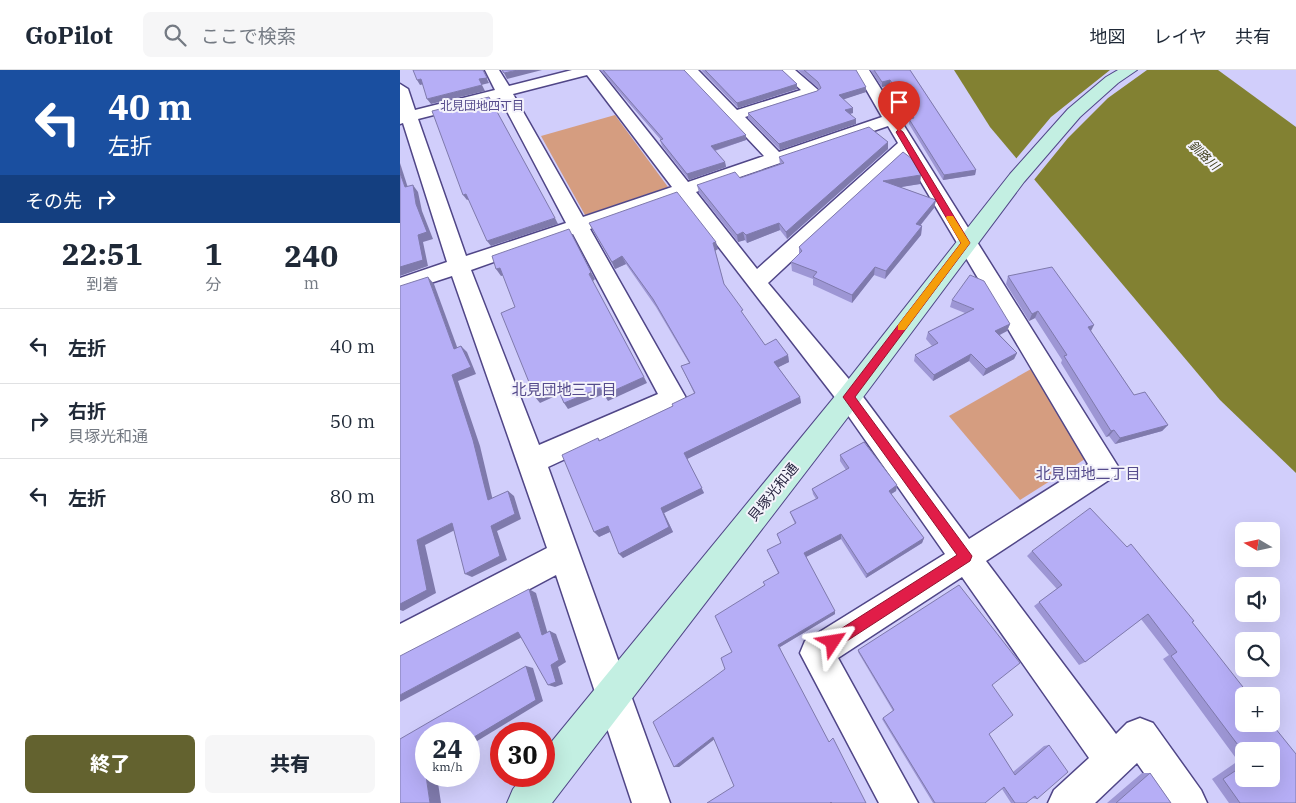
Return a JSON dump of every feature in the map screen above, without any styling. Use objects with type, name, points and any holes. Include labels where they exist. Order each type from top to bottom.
[{"type":"street","points":[[492,70],[674,398],[532,461]]},
{"type":"street","points":[[405,117],[590,70],[756,282],[849,397],[1114,762]]},
{"type":"street","points":[[690,70],[736,115],[775,158]]},
{"type":"street","points":[[736,115],[812,92],[786,70]]},
{"type":"street","points":[[862,70],[892,118],[906,145],[1105,468],[817,653],[899,803]]},
{"type":"street","name":"貝塚光和通","points":[[527,803],[849,397],[1017,178],[1074,113],[1100,89],[1129,70]]},
{"type":"street","points":[[400,88],[405,117],[532,461],[651,803]]},
{"type":"street","points":[[400,286],[892,118]]},
{"type":"street","points":[[756,282],[906,145]]},
{"type":"street","points":[[400,642],[564,555]]},
{"type":"street","points":[[1067,803],[1114,762],[1140,736],[1188,803]]},
{"type":"shaded area","points":[[615,115],[668,187],[585,215],[541,136]]},
{"type":"shaded area","points":[[1031,369],[1085,459],[1020,500],[949,416]]},
{"type":"water","name":"釧路川","points":[[954,70],[1218,70],[1296,127],[1296,473],[1220,400],[990,127]]},
{"type":"pier","points":[[1110,70],[1147,70],[1108,98],[1068,138],[1033,181],[1015,160],[1051,117]]},
{"type":"building","points":[[413,70],[483,70],[487,78],[479,79],[482,85],[427,99],[421,79],[417,80]]},
{"type":"building","points":[[502,70],[518,70],[504,73]]},
{"type":"building","points":[[603,70],[684,70],[746,135],[711,146],[725,162],[687,174],[660,140],[663,139]]},
{"type":"building","points":[[705,70],[782,70],[797,84],[737,103]]},
{"type":"building","points":[[804,70],[856,70],[866,87],[839,95],[853,108],[845,110],[856,119],[779,144],[748,113],[817,91],[821,88],[818,82]]},
{"type":"building","points":[[874,70],[910,70],[976,170],[944,175],[909,119],[914,118],[890,80],[882,82]]},
{"type":"building","points":[[489,97],[555,218],[487,241],[466,194],[463,195],[432,111]]},
{"type":"building","points":[[869,127],[888,142],[786,232],[779,223],[746,235],[743,232],[737,235],[697,185],[735,172],[740,178],[784,163],[779,157]]},
{"type":"building","points":[[903,152],[911,158],[921,175],[883,181],[936,200],[916,224],[922,226],[886,271],[875,267],[852,295],[813,277],[817,272],[791,262],[802,251],[799,247]]},
{"type":"building","points":[[400,173],[405,187],[413,185],[416,204],[427,232],[418,235],[423,260],[400,267]]},
{"type":"building","points":[[677,192],[716,242],[713,243],[724,284],[743,310],[741,311],[765,345],[776,339],[788,355],[774,362],[800,397],[684,453],[702,488],[661,508],[669,527],[619,554],[608,526],[594,532],[562,455],[598,438],[599,441],[673,406],[672,404],[695,393],[681,366],[690,363],[653,299],[622,256],[612,262],[589,223]]},
{"type":"building","points":[[569,229],[591,272],[589,274],[644,377],[604,395],[600,388],[564,403],[557,387],[535,397],[501,313],[515,307],[500,268],[496,269],[492,256]]},
{"type":"building","points":[[1052,267],[1094,325],[1088,327],[1134,395],[1145,392],[1168,425],[1120,438],[1114,430],[1111,431],[1064,356],[1067,355],[1038,311],[1032,314],[1008,276]]},
{"type":"building","points":[[970,275],[984,281],[1010,324],[995,331],[1017,353],[986,369],[971,354],[934,375],[915,355],[938,343],[928,332],[974,309],[952,300]]},
{"type":"building","points":[[428,277],[454,349],[461,346],[471,367],[452,375],[473,440],[488,500],[508,491],[515,514],[491,526],[500,556],[465,574],[452,523],[417,540],[427,590],[400,604],[400,286]]},
{"type":"building","points":[[864,442],[897,485],[889,491],[924,538],[867,574],[841,534],[804,553],[835,611],[778,645],[829,742],[833,738],[866,803],[707,803],[734,786],[713,737],[674,767],[653,722],[725,669],[721,658],[732,652],[715,616],[765,585],[763,582],[779,573],[767,550],[781,543],[777,534],[796,523],[790,512],[818,498],[812,489],[849,468],[840,455]]},
{"type":"building","points":[[1090,508],[1127,547],[1131,544],[1194,621],[1192,622],[1243,687],[1235,687],[1235,732],[1278,732],[1296,754],[1296,803],[1240,803],[1223,779],[1235,771],[1235,787],[1280,787],[1280,742],[1236,742],[1171,656],[1177,652],[1148,614],[1085,662],[1039,602],[1062,585],[1032,551]]},
{"type":"building","points":[[959,585],[1020,663],[992,685],[1013,715],[989,734],[1015,775],[1049,745],[1068,772],[1037,799],[1035,796],[1026,803],[1015,803],[1004,787],[985,803],[935,803],[883,718],[894,710],[858,650]]},
{"type":"building","points":[[529,589],[542,635],[550,631],[559,660],[551,665],[556,682],[548,685],[518,632],[400,695],[400,656]]},
{"type":"building","points":[[526,666],[536,700],[499,722],[490,722],[490,727],[480,733],[480,722],[429,722]]},
{"type":"building","points":[[415,730],[415,787],[428,787],[430,803],[400,803],[400,739]]},
{"type":"building","points":[[1150,773],[1171,803],[1116,803]]},
{"type":"slow traffic","points":[[901,327],[966,243],[950,218]]},
{"type":"district","name":"北見団地四丁目","points":[[482,105]]},
{"type":"district","name":"北見団地三丁目","points":[[564,389]]},
{"type":"district","name":"北見団地二丁目","points":[[1088,473]]},
{"type":"route","points":[[833,642],[966,556],[849,397],[966,243],[899,132]]}]
